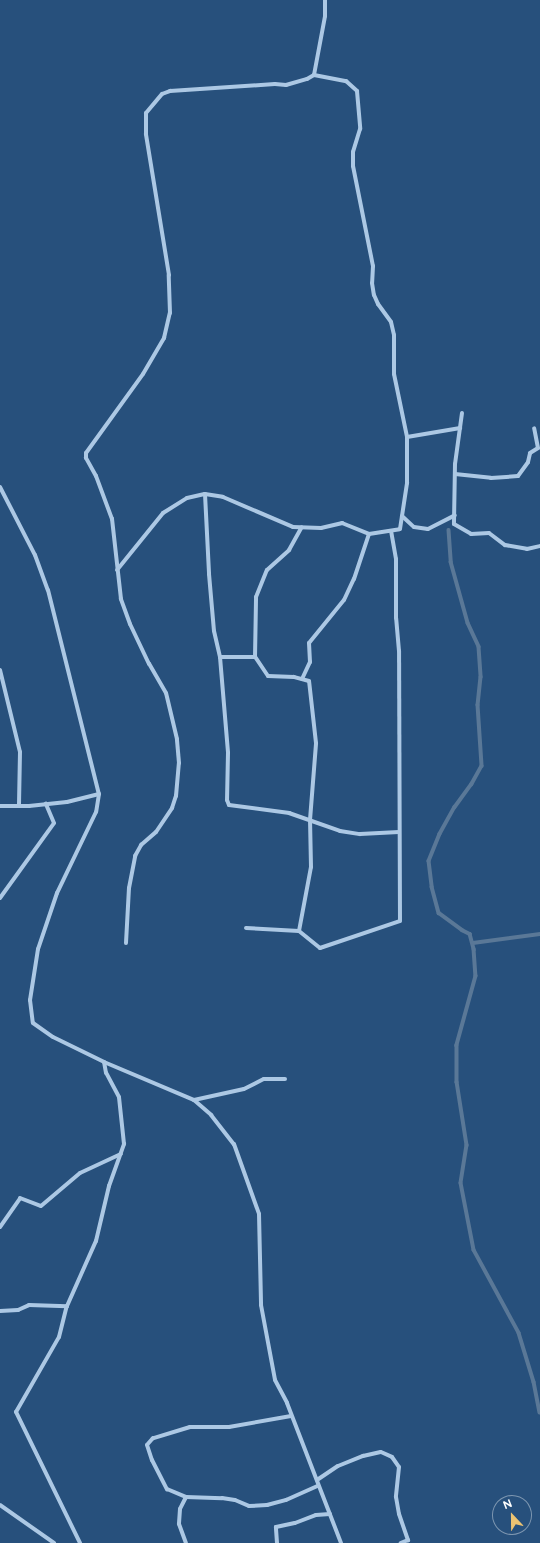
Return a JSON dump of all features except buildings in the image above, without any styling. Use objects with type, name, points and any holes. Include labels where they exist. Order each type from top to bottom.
[{"type":"street","points":[[314,75],[325,16],[325,0]]},
{"type":"street","points":[[117,570],[164,513],[187,498],[205,494],[223,497],[294,527],[321,528],[342,523],[369,534],[400,529],[407,483],[407,437],[394,374],[394,335],[392,322],[378,304],[374,295],[372,283],[373,266],[353,166],[353,152],[360,130],[357,91],[346,81],[314,75],[307,79],[286,85],[275,84],[170,91],[162,94],[146,113],[146,134],[169,275],[170,314],[164,338],[143,374],[86,453],[86,458],[96,476],[112,519],[117,570],[121,599],[130,624],[149,664],[166,694],[177,739],[179,763],[176,796],[172,808],[156,832],[141,845],[135,856],[129,888],[126,943]]},
{"type":"street","points":[[462,413],[455,474],[454,524],[471,534],[489,533],[505,545],[527,550],[540,546]]},
{"type":"street","points":[[407,437],[460,428]]},
{"type":"street","points":[[455,474],[491,478],[518,476],[528,462],[530,453],[538,448],[534,428]]},
{"type":"street","points":[[0,487],[35,555],[48,590],[80,725],[99,794],[96,812],[57,893],[38,949],[30,1000],[33,1022],[53,1037],[104,1062],[194,1100],[211,1115],[234,1144],[259,1214],[261,1305],[275,1380],[291,1416],[341,1543]]},
{"type":"street","points":[[205,494],[214,624],[220,657],[228,753],[227,800],[229,805],[289,813],[340,831],[360,834],[399,832]]},
{"type":"street","points":[[402,516],[414,527],[428,529],[455,515]]},
{"type":"street","points":[[299,931],[311,867],[310,820],[316,743],[309,680],[268,676],[255,657],[256,597],[267,570],[289,550],[302,528]]},
{"type":"street","points":[[246,928],[299,931],[320,948],[400,921],[399,651],[396,618],[396,559],[391,531]]},
{"type":"street","points":[[302,679],[310,662],[309,643],[344,600],[354,579],[369,534]]},
{"type":"street","points":[[220,657],[255,657]]},
{"type":"street","points":[[0,670],[20,752],[19,806]]},
{"type":"street","points":[[0,806],[66,802],[99,794]]},
{"type":"street","points":[[0,898],[54,823],[46,804]]},
{"type":"street","points":[[80,1543],[16,1412],[59,1337],[67,1306],[96,1241],[110,1186],[124,1144],[119,1097],[106,1073],[104,1062]]},
{"type":"street","points":[[194,1100],[244,1089],[264,1079],[286,1079]]},
{"type":"street","points":[[0,1227],[20,1198],[41,1206],[80,1173],[121,1154]]},
{"type":"street","points":[[0,1311],[18,1310],[29,1305],[67,1306]]},
{"type":"street","points":[[291,1416],[229,1427],[190,1427],[153,1438],[147,1445],[152,1460],[167,1490],[186,1497],[222,1498],[235,1500],[249,1506],[267,1505],[286,1500],[318,1486]]},
{"type":"street","points":[[316,1480],[338,1466],[363,1456],[381,1452],[392,1457],[399,1467],[396,1497],[408,1540],[401,1543]]},
{"type":"street","points":[[186,1497],[180,1509],[179,1524],[186,1543]]},
{"type":"street","points":[[0,1505],[54,1543]]},
{"type":"street","points":[[277,1543],[276,1527],[296,1523],[316,1515],[330,1514]]},
{"type":"waterway","points":[[449,530],[451,562],[468,623],[479,647],[481,677],[478,705],[482,766],[472,784],[455,807],[440,834],[429,861],[432,887],[439,913],[470,934],[474,949],[476,976],[457,1045],[457,1082],[467,1145],[461,1183],[474,1250],[519,1333],[534,1382],[540,1412]]},
{"type":"waterway","points":[[473,943],[540,934]]}]
